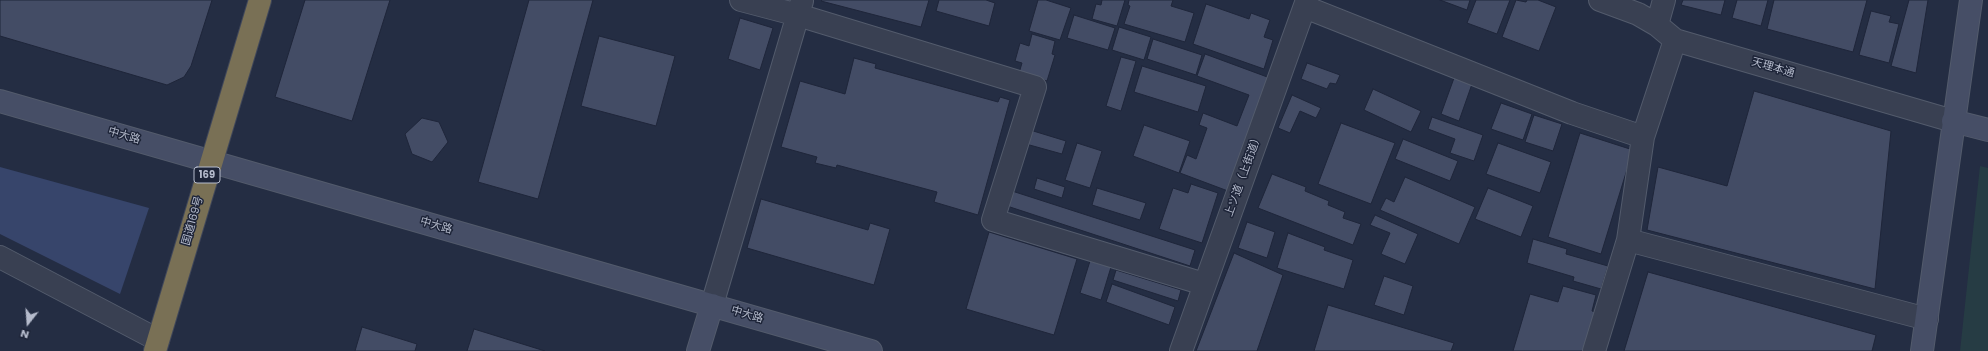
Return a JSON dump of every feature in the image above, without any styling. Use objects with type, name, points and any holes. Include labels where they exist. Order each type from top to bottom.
[{"type":"highway","name":"国道169号","points":[[157,346],[260,0]]},
{"type":"street","points":[[741,0],[800,7],[1034,87],[993,220],[1204,284]]},
{"type":"street","name":"天理本通","points":[[1600,0],[1638,14],[1657,25],[1675,40],[1953,121]]},
{"type":"street","points":[[1657,25],[1664,0]]},
{"type":"street","points":[[1922,351],[1971,0]]},
{"type":"street","points":[[1306,3],[1572,113],[1643,137]]},
{"type":"street","name":"上ツ道（上街道）","points":[[1181,351],[1306,3]]},
{"type":"street","points":[[698,351],[800,7]]},
{"type":"street","points":[[1594,351],[1628,240],[1643,137],[1675,40]]},
{"type":"street","name":"中大路","points":[[0,101],[871,351]]},
{"type":"street","points":[[1953,121],[1988,130]]},
{"type":"street","points":[[1628,240],[1927,319]]},
{"type":"street","points":[[0,257],[157,346]]},
{"type":"shaded area","points":[[1980,166],[1988,168],[1988,351],[1960,351]]},
{"type":"water","points":[[0,167],[149,208],[120,294],[0,234]]},
{"type":"building","points":[[0,0],[212,0],[191,66],[184,77],[167,85],[0,36]]},
{"type":"building","points":[[305,0],[390,0],[352,121],[275,97]]},
{"type":"building","points":[[529,0],[593,0],[538,199],[478,182]]},
{"type":"building","points":[[929,0],[921,27],[821,1]]},
{"type":"building","points":[[939,0],[986,0],[995,3],[989,26],[936,11]]},
{"type":"building","points":[[1038,0],[1046,0],[1071,8],[1060,40],[1029,31]]},
{"type":"building","points":[[1102,0],[1125,0],[1117,26],[1092,19],[1096,4],[1101,5]]},
{"type":"building","points":[[1129,0],[1173,0],[1171,6],[1194,13],[1185,42],[1124,24],[1130,6],[1128,5]]},
{"type":"building","points":[[1440,0],[1470,0],[1467,10]]},
{"type":"building","points":[[1476,0],[1510,0],[1497,34],[1467,23]]},
{"type":"building","points":[[1516,0],[1526,2],[1527,0],[1538,0],[1556,7],[1539,51],[1502,37]]},
{"type":"building","points":[[1683,0],[1725,0],[1721,15],[1681,5]]},
{"type":"building","points":[[1737,0],[1768,0],[1761,26],[1732,18]]},
{"type":"building","points":[[1774,0],[1867,0],[1853,52],[1767,29]]},
{"type":"building","points":[[1909,0],[1928,0],[1916,73],[1891,66]]},
{"type":"building","points":[[1206,4],[1249,19],[1251,13],[1270,20],[1264,37],[1273,40],[1264,69],[1193,44]]},
{"type":"building","points":[[1871,11],[1891,16],[1889,22],[1899,24],[1889,63],[1859,55]]},
{"type":"building","points":[[1074,15],[1115,28],[1108,50],[1067,38]]},
{"type":"building","points":[[740,18],[773,28],[760,70],[728,59]]},
{"type":"building","points":[[1119,27],[1151,37],[1144,60],[1112,50]]},
{"type":"building","points":[[1032,34],[1055,41],[1052,54],[1055,55],[1047,81],[1019,73],[1022,63],[1015,61],[1020,43],[1029,46]]},
{"type":"building","points":[[599,36],[675,56],[656,126],[581,106]]},
{"type":"building","points":[[1153,39],[1202,55],[1196,75],[1147,59]]},
{"type":"building","points":[[1205,54],[1270,78],[1228,191],[1180,173],[1187,155],[1196,159],[1207,128],[1199,125],[1203,113],[1237,126],[1249,95],[1197,76]]},
{"type":"building","points":[[1121,57],[1136,61],[1121,111],[1106,106]]},
{"type":"building","points":[[854,58],[876,64],[875,68],[998,102],[1000,97],[1010,100],[978,215],[934,202],[937,192],[837,165],[836,168],[815,163],[817,157],[781,147],[800,81],[845,94]]},
{"type":"building","points":[[1307,63],[1340,75],[1336,84],[1330,83],[1327,89],[1301,79]]},
{"type":"building","points":[[1142,66],[1206,86],[1198,112],[1134,92]]},
{"type":"building","points":[[1454,78],[1472,84],[1459,121],[1441,114]]},
{"type":"building","points":[[1373,89],[1421,111],[1411,132],[1364,110]]},
{"type":"building","points":[[1754,91],[1891,131],[1875,289],[1647,230],[1658,167],[1727,186]]},
{"type":"building","points":[[1292,95],[1321,108],[1316,118],[1300,111],[1290,133],[1278,128]]},
{"type":"building","points":[[1501,103],[1532,114],[1523,140],[1491,129]]},
{"type":"building","points":[[1534,115],[1562,124],[1553,151],[1525,142]]},
{"type":"building","points":[[1432,117],[1483,135],[1474,161],[1450,153],[1455,139],[1428,129]]},
{"type":"building","points":[[422,118],[439,122],[448,142],[432,162],[412,154],[405,134]]},
{"type":"building","points":[[1341,123],[1395,143],[1371,204],[1318,184]]},
{"type":"building","points":[[1144,125],[1190,141],[1179,173],[1133,156]]},
{"type":"building","points":[[1030,130],[1066,141],[1062,154],[1026,144]]},
{"type":"building","points":[[1580,133],[1633,150],[1601,254],[1548,237]]},
{"type":"building","points":[[1403,139],[1458,161],[1450,181],[1395,159]]},
{"type":"building","points":[[1077,143],[1102,151],[1090,188],[1065,180]]},
{"type":"building","points":[[1498,143],[1551,162],[1540,193],[1486,174]]},
{"type":"building","points":[[1272,174],[1306,187],[1305,191],[1329,201],[1328,205],[1345,212],[1343,218],[1361,224],[1353,245],[1258,208]]},
{"type":"building","points":[[1405,177],[1475,207],[1459,244],[1380,210],[1386,198],[1394,202]]},
{"type":"building","points":[[1037,178],[1065,187],[1062,198],[1034,189]]},
{"type":"building","points":[[1191,184],[1218,193],[1202,243],[1159,229],[1173,188],[1188,193]]},
{"type":"building","points":[[1097,188],[1146,203],[1140,220],[1092,205]]},
{"type":"building","points":[[1488,188],[1533,206],[1521,237],[1475,219]]},
{"type":"building","points":[[1012,191],[1195,250],[1190,266],[1007,206]]},
{"type":"building","points":[[761,199],[868,230],[870,223],[890,229],[874,285],[747,248]]},
{"type":"building","points":[[1375,215],[1418,234],[1405,264],[1381,254],[1390,233],[1370,225]]},
{"type":"building","points":[[1247,222],[1275,232],[1267,258],[1238,248]]},
{"type":"building","points":[[989,232],[1077,259],[1054,335],[966,309]]},
{"type":"building","points":[[1288,233],[1325,247],[1324,250],[1353,260],[1344,289],[1277,268]]},
{"type":"building","points":[[1533,239],[1567,249],[1566,254],[1608,266],[1601,289],[1573,281],[1574,277],[1527,263]]},
{"type":"building","points":[[1234,253],[1283,275],[1257,351],[1196,351]]},
{"type":"building","points":[[1090,261],[1111,267],[1101,300],[1080,293]]},
{"type":"building","points":[[1116,270],[1181,290],[1178,301],[1113,280]]},
{"type":"building","points":[[1648,272],[1876,335],[1872,351],[1624,351]]},
{"type":"building","points":[[1384,276],[1413,286],[1404,315],[1374,305]]},
{"type":"building","points":[[1112,284],[1175,307],[1169,325],[1106,302]]},
{"type":"building","points":[[1563,286],[1596,295],[1592,311],[1595,312],[1584,351],[1513,351],[1530,294],[1558,302]]},
{"type":"building","points":[[1328,305],[1454,343],[1451,351],[1314,351]]},
{"type":"building","points":[[362,327],[417,344],[415,351],[355,351]]},
{"type":"building","points":[[474,329],[545,351],[467,351]]}]
